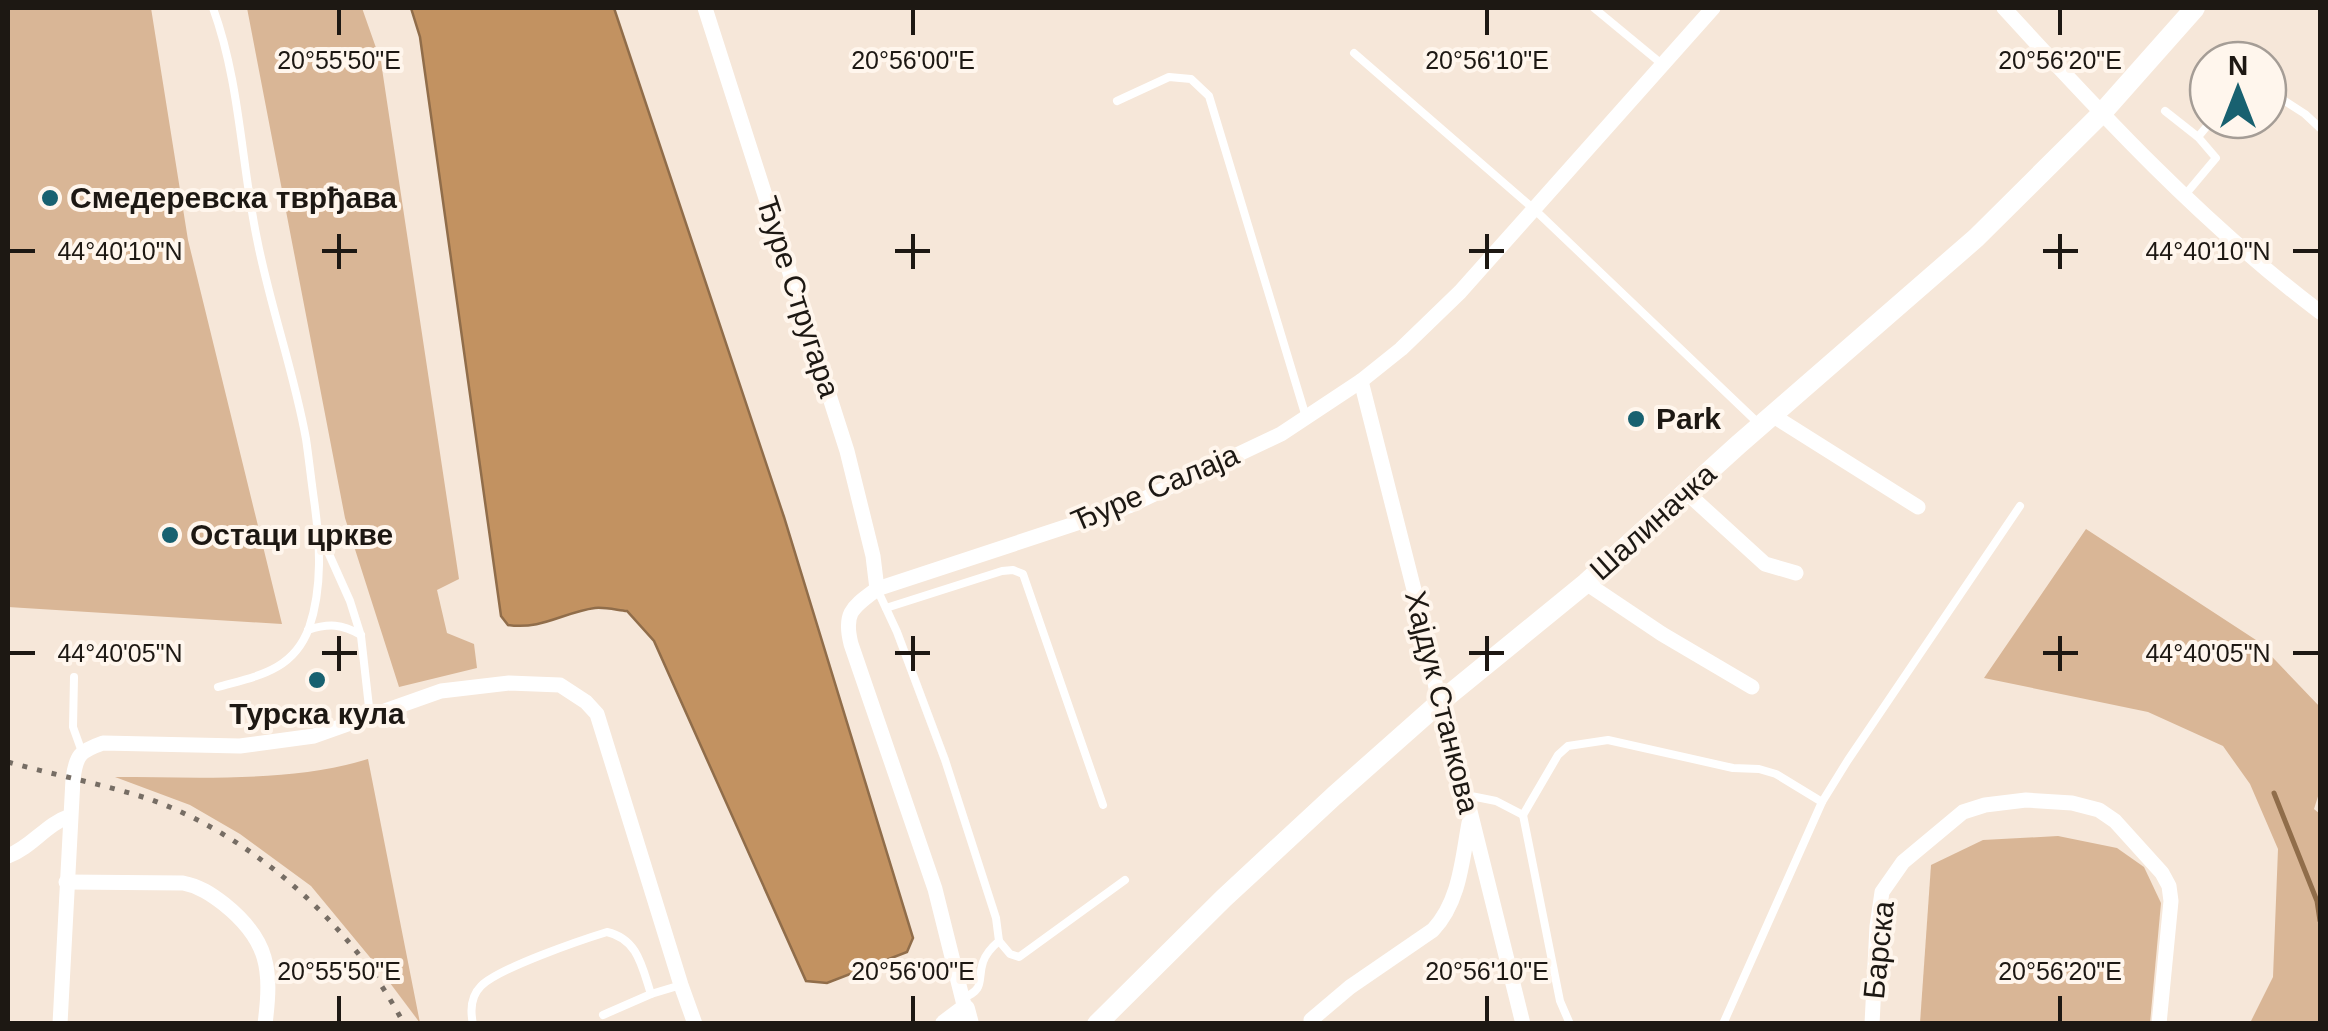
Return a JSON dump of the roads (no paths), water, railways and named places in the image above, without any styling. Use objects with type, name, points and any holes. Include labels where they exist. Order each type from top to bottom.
[{"type":"main road","name":"Шалиначка","points":[[1097,1024],[1260,864],[1439,703],[1586,583],[1976,238],[2100,114],[2195,8]]},
{"type":"main road","points":[[945,1024],[965,1011]]},
{"type":"street","name":"Ђуре Стругара","points":[[705,8],[847,451],[873,556],[876,589]]},
{"type":"street","name":"Ђуре Салаја","points":[[876,589],[1129,506],[1281,434],[1360,381],[1402,348],[1460,292],[1713,8]]},
{"type":"street","points":[[2004,8],[2100,114],[2261,264],[2320,312]]},
{"type":"street","name":"Хајдук Станкова","points":[[1360,381],[1523,1024]]},
{"type":"street","points":[[1766,420],[1918,508]]},
{"type":"street","points":[[1686,492],[1765,564],[1796,573]]},
{"type":"street","points":[[1586,583],[1752,687]]},
{"type":"street","points":[[876,589],[854,605],[848,629],[936,890],[965,1011]]},
{"type":"street","points":[[60,1024],[70,816],[75,761],[82,752],[103,743],[240,746],[314,736],[441,692],[510,683],[560,684],[596,714],[695,1024]]},
{"type":"street","name":"Барска","points":[[1872,1024],[1876,926],[1882,892],[1889,880],[1921,846],[1963,812],[1985,804],[2026,800],[2072,803],[2098,810],[2115,821],[2162,872],[2170,901],[2159,1024]]},
{"type":"street","points":[[8,856],[34,841],[58,820],[70,816]]},
{"type":"street","points":[[1312,1020],[1350,987],[1441,921],[1458,881],[1470,816]]},
{"type":"street","points":[[66,882],[182,883],[214,896],[260,944],[269,992],[264,1024]]},
{"type":"lane","points":[[213,8],[231,72],[256,239],[306,438],[318,530],[319,580],[308,630],[293,654],[273,672],[218,687]]},
{"type":"lane","points":[[1594,8],[1663,65]]},
{"type":"lane","points":[[1354,52],[1766,420]]},
{"type":"lane","points":[[1116,101],[1169,78],[1191,79],[1209,96],[1306,418]]},
{"type":"lane","points":[[2288,103],[2320,128]]},
{"type":"lane","points":[[2165,111],[2188,129]]},
{"type":"lane","points":[[2185,195],[2216,158],[2201,140]]},
{"type":"lane","points":[[1723,1024],[1822,802],[2020,506]]},
{"type":"lane","points":[[318,530],[361,636],[370,718]]},
{"type":"lane","points":[[886,608],[1002,571],[1022,574],[1103,805]]},
{"type":"lane","points":[[876,589],[945,760],[996,918],[999,941],[1010,954],[1019,956],[1124,880]]},
{"type":"lane","points":[[308,630],[326,624],[345,626],[361,636]]},
{"type":"lane","points":[[74,677],[73,727],[82,752]]},
{"type":"lane","points":[[1570,1024],[1560,1001],[1524,815],[1558,754],[1568,746],[1608,740],[1733,768],[1759,769],[1776,774],[1822,802]]},
{"type":"lane","points":[[1466,795],[1496,801],[1524,815]]},
{"type":"lane","points":[[472,1024],[470,1008],[480,986],[495,976],[607,932],[636,949],[651,994]]},
{"type":"lane","points":[[965,1011],[980,986],[982,964],[999,941]]},
{"type":"lane","points":[[603,1015],[680,984]]},
{"type":"waterway","points":[[2274,793],[2317,901],[2320,921]]},
{"type":"railway","points":[[8,762],[149,799],[226,836],[297,889],[329,919],[383,988],[404,1024]]},
{"type":"place","name":"Смедеревска тврђава","points":[[50,198]]},
{"type":"place","name":"Park","points":[[1636,419]]},
{"type":"place","name":"Остаци цркве","points":[[170,535]]},
{"type":"place","name":"Турска кула","points":[[317,680]]}]
